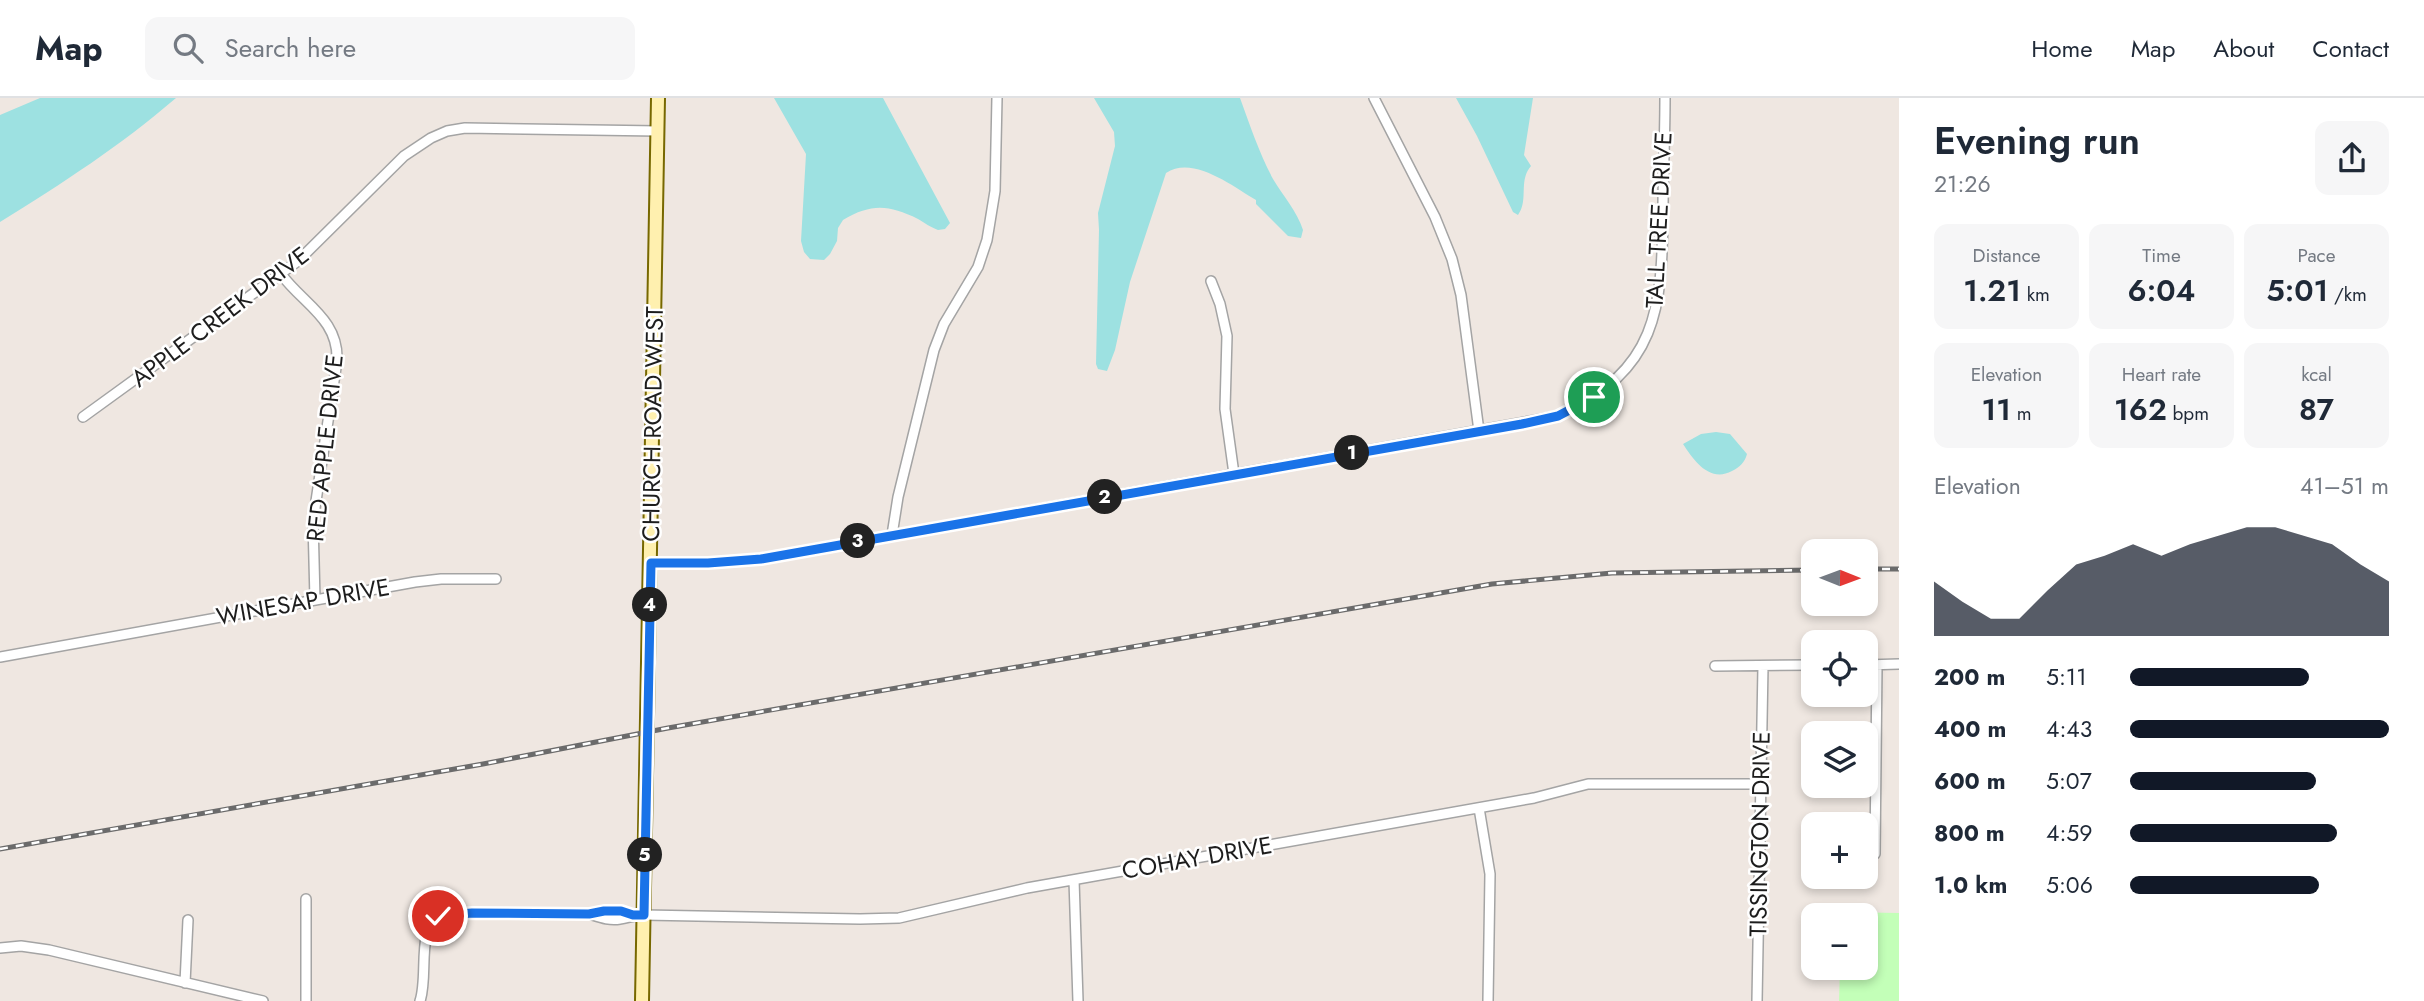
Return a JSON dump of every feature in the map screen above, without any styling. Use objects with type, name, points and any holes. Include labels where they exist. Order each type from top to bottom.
[{"type":"street","name":"CHURCH ROAD WEST","points":[[642,1001],[638,915],[651,563],[658,98]]},
{"type":"street","points":[[892,535],[898,497],[934,350],[944,324],[978,267],[987,240],[995,191],[997,98]]},
{"type":"street","points":[[1374,98],[1435,217],[1452,259],[1461,295],[1479,431]]},
{"type":"street","name":"TALL TREE DRIVE","points":[[651,563],[761,559],[1558,416],[1594,397],[1621,374],[1641,347],[1657,307],[1662,258],[1665,98]]},
{"type":"street","name":"APPLE CREEK DRIVE","points":[[83,417],[310,251],[395,163],[421,143],[439,134],[478,128],[658,131]]},
{"type":"street","name":"RED APPLE DRIVE","points":[[281,274],[328,324],[337,347],[313,521],[315,600]]},
{"type":"street","points":[[1211,281],[1220,304],[1227,336],[1225,409],[1234,474]]},
{"type":"street","name":"WINESAP DRIVE","points":[[0,657],[432,580],[495,579]]},
{"type":"street","points":[[1878,665],[1899,664]]},
{"type":"street","points":[[1715,666],[1801,665]]},
{"type":"street","name":"TISSINGTON DRIVE","points":[[1757,1001],[1763,666]]},
{"type":"street","points":[[1875,812],[1877,707]]},
{"type":"street","name":"COHAY DRIVE","points":[[419,1000],[425,981],[426,932],[438,916],[472,913],[589,914],[604,919],[638,915],[887,919],[1004,893],[1534,798],[1588,784],[1761,784]]},
{"type":"street","points":[[1479,808],[1490,874],[1488,1001]]},
{"type":"street","points":[[1074,880],[1078,1001]]},
{"type":"street","points":[[306,899],[306,1001]]},
{"type":"street","points":[[185,983],[188,965],[188,920]]},
{"type":"street","points":[[0,948],[21,946],[49,950],[263,1001]]},
{"type":"green space","points":[[1878,913],[1899,913],[1899,1001],[1839,1001],[1840,980],[1878,980]]},
{"type":"water","points":[[40,98],[176,98],[91,163],[0,222],[0,115]]},
{"type":"water","points":[[774,98],[883,98],[950,223],[945,229],[938,230],[898,211],[880,208],[863,211],[843,220],[838,228],[837,241],[824,260],[810,259],[804,252],[801,241],[806,154]]},
{"type":"water","points":[[1094,98],[1240,98],[1268,169],[1294,210],[1303,230],[1301,238],[1288,236],[1256,204],[1256,200],[1212,174],[1188,168],[1177,168],[1166,173],[1130,282],[1115,350],[1107,371],[1098,369],[1096,364],[1098,213],[1115,146],[1114,132]]},
{"type":"water","points":[[1456,98],[1533,98],[1524,155],[1531,166],[1525,178],[1523,203],[1518,215],[1513,212]]},
{"type":"water","points":[[1701,434],[1730,434],[1747,454],[1740,466],[1724,474],[1703,468],[1683,444]]},
{"type":"railway","points":[[1878,569],[1899,569]]},
{"type":"railway","points":[[0,849],[483,764],[668,728],[1492,584],[1612,573],[1801,570]]},
{"type":"route","points":[[438,916],[472,913],[589,914],[604,911],[644,915],[651,563],[761,559],[1548,419],[1594,397]]}]
